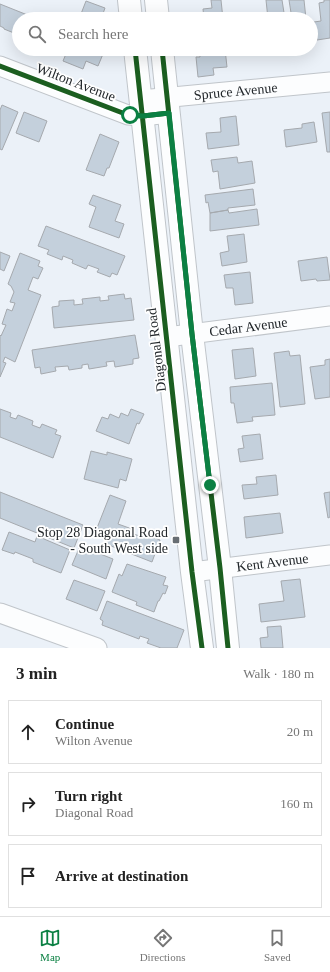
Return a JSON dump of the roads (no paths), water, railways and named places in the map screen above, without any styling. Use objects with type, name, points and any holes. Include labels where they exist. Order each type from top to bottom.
[{"type":"main road","points":[[129,0],[130,12]]},
{"type":"main road","points":[[156,0],[157,12]]},
{"type":"main road","name":"Diagonal Road","points":[[136,56],[192,572],[202,648]]},
{"type":"main road","points":[[163,56],[192,334],[228,648]]},
{"type":"street","name":"Wilton Avenue","points":[[0,66],[128,115],[142,108],[168,106]]},
{"type":"street","name":"Spruce Avenue","points":[[168,106],[330,82]]},
{"type":"street","name":"Cedar Avenue","points":[[167,337],[330,316]]},
{"type":"street","name":"Kent Avenue","points":[[192,572],[330,555]]},
{"type":"street","points":[[0,612],[65,643],[97,648]]},
{"type":"place","name":"Stop 28 Diagonal Road - South West side","points":[[176,540]]}]
